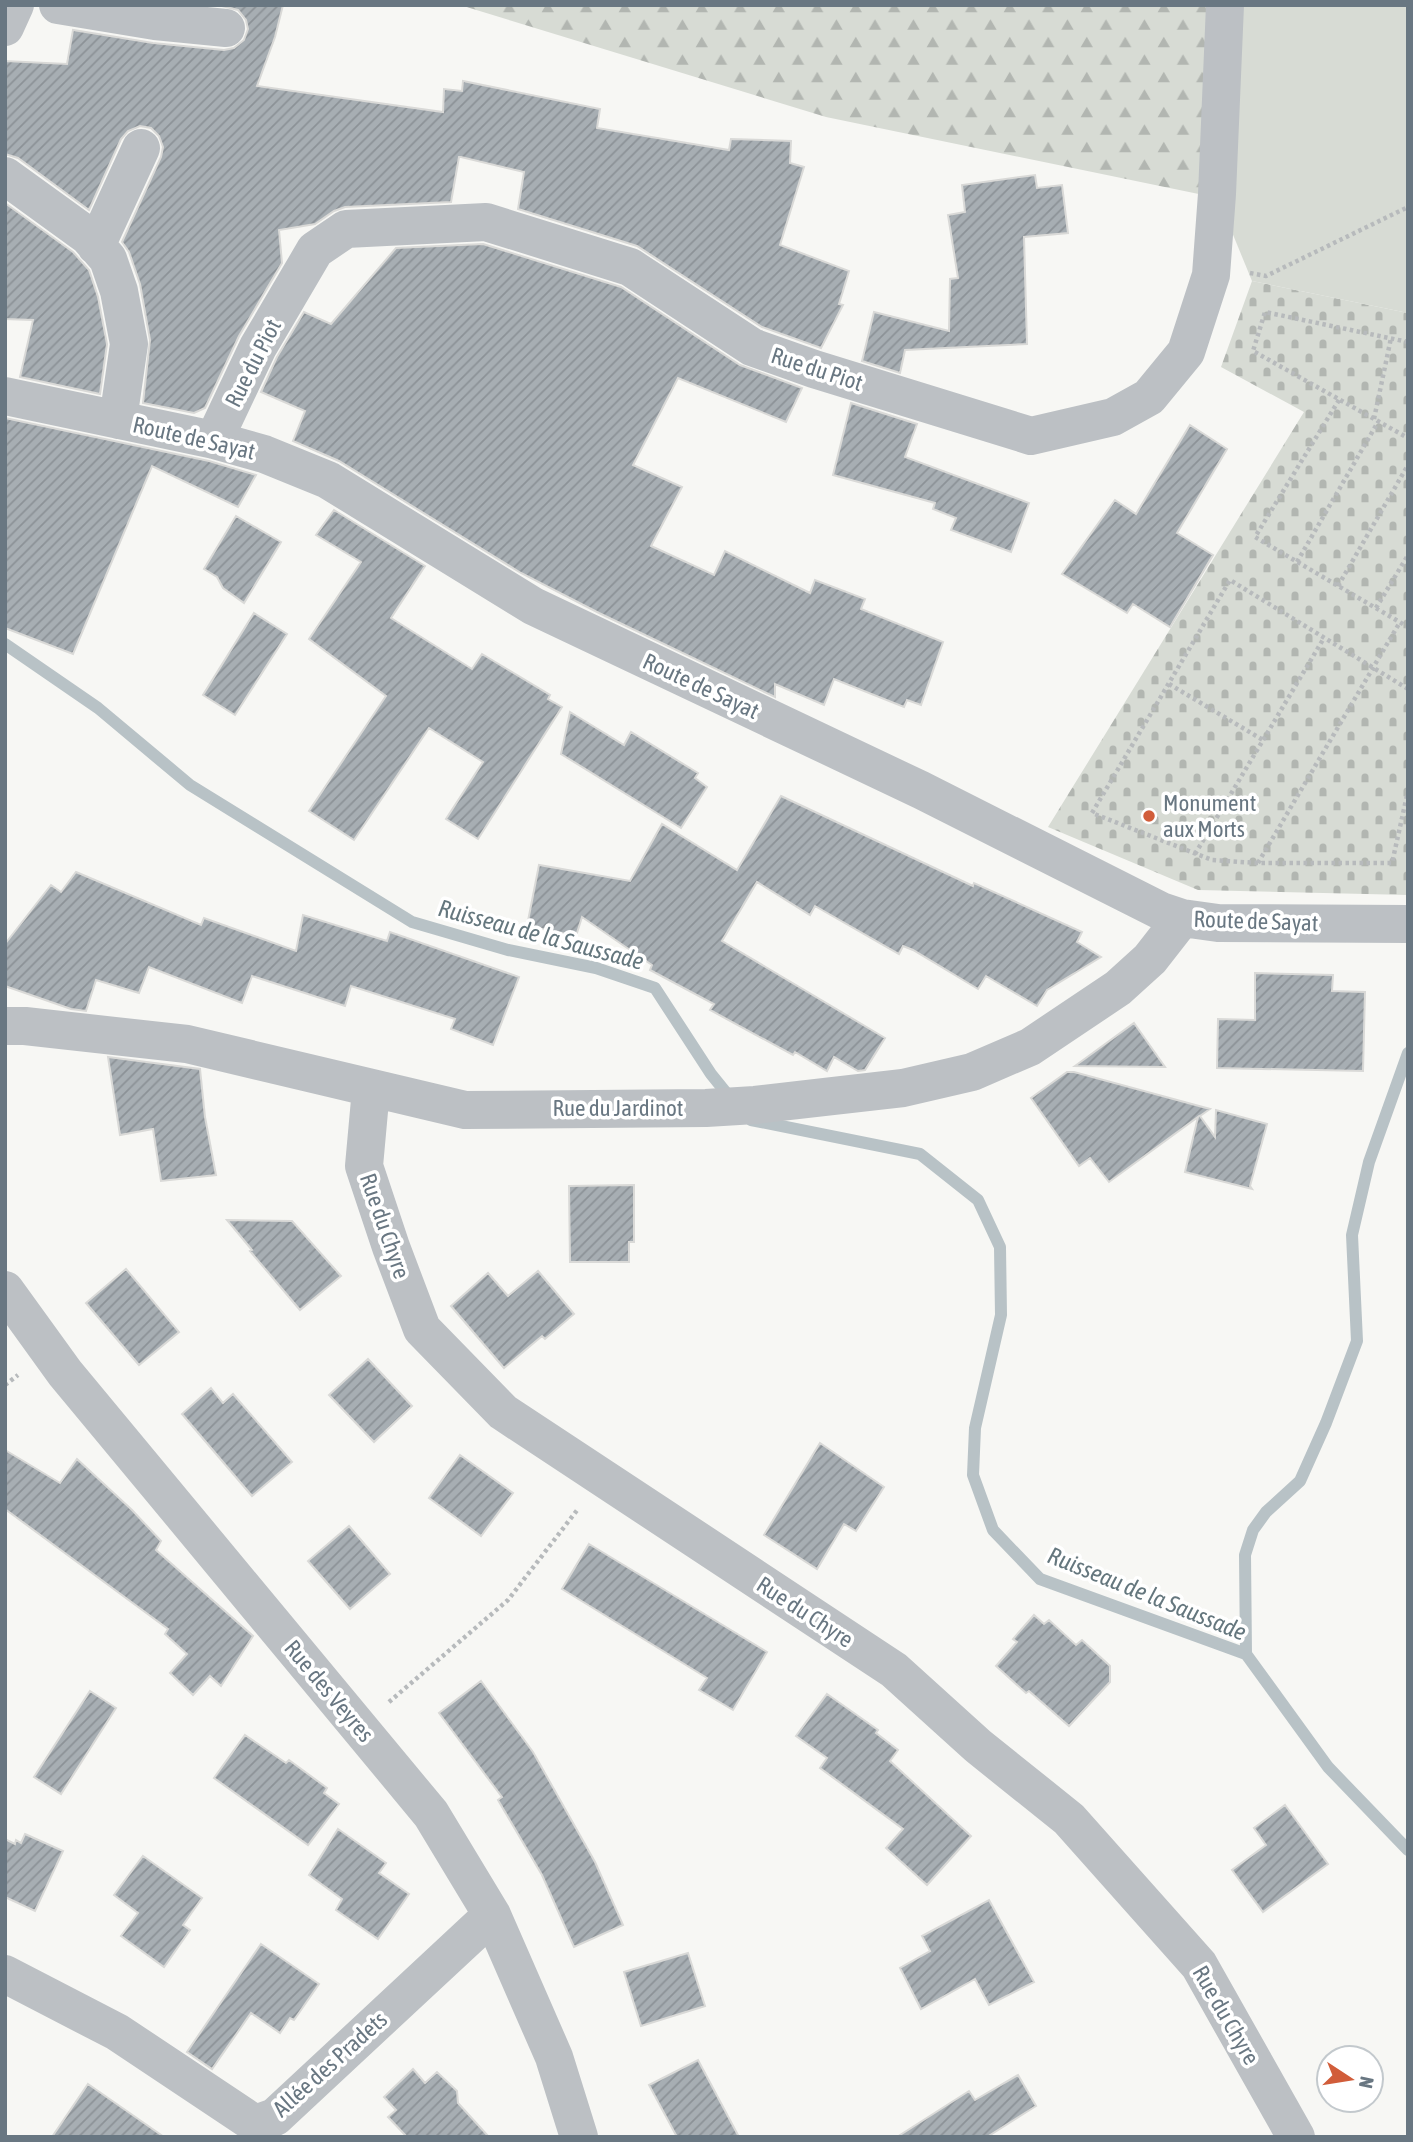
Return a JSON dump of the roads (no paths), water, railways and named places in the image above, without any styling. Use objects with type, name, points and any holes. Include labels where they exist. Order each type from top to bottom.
[{"type":"street","points":[[5,27],[15,5]]},
{"type":"street","points":[[58,5],[155,21],[226,28]]},
{"type":"street","name":"Rue du Piot","points":[[214,440],[258,347],[315,250],[346,229],[486,222],[630,267],[752,347],[853,382],[1031,436],[1114,417],[1149,397],[1186,352],[1211,275],[1224,5]]},
{"type":"street","points":[[96,246],[141,148]]},
{"type":"street","points":[[5,176],[88,236],[108,259],[119,291],[129,344],[118,420]]},
{"type":"street","name":"Route de Sayat","points":[[5,396],[214,440],[264,454],[328,480],[533,606],[921,790],[1119,891],[1182,918],[1218,923],[1408,924]]},
{"type":"street","name":"Rue du Jardinot","points":[[5,1026],[187,1044],[465,1110],[706,1108],[755,1105],[903,1088],[972,1072],[1030,1047],[1118,988],[1150,959],[1182,918]]},
{"type":"street","name":"Rue du Chyre","points":[[371,1089],[364,1166],[422,1329],[503,1412],[894,1670],[978,1746],[1069,1819],[1199,1965],[1296,2137]]},
{"type":"street","name":"Rue des Veyres","points":[[7,1296],[65,1373],[431,1814],[492,1915],[554,2057],[577,2136]]},
{"type":"street","name":"Allée des Pradets","points":[[5,1975],[117,2032],[255,2124],[275,2117],[492,1915]]},
{"type":"waterway","name":"Ruisseau de la Saussade","points":[[5,644],[98,708],[190,785],[412,922],[508,950],[596,968],[655,988],[711,1074],[732,1100]]},
{"type":"waterway","points":[[1246,1654],[1245,1555],[1253,1530],[1266,1512],[1300,1481],[1326,1423],[1357,1341],[1352,1235],[1369,1162],[1408,1053]]},
{"type":"waterway","name":"Ruisseau de la Saussade","points":[[751,1120],[920,1154],[978,1200],[1000,1247],[1001,1315],[975,1428],[973,1475],[993,1530],[1040,1579],[1246,1654],[1328,1767],[1408,1850]]},
{"type":"place","name":"Monument aux Morts","points":[[1149,816]]}]
